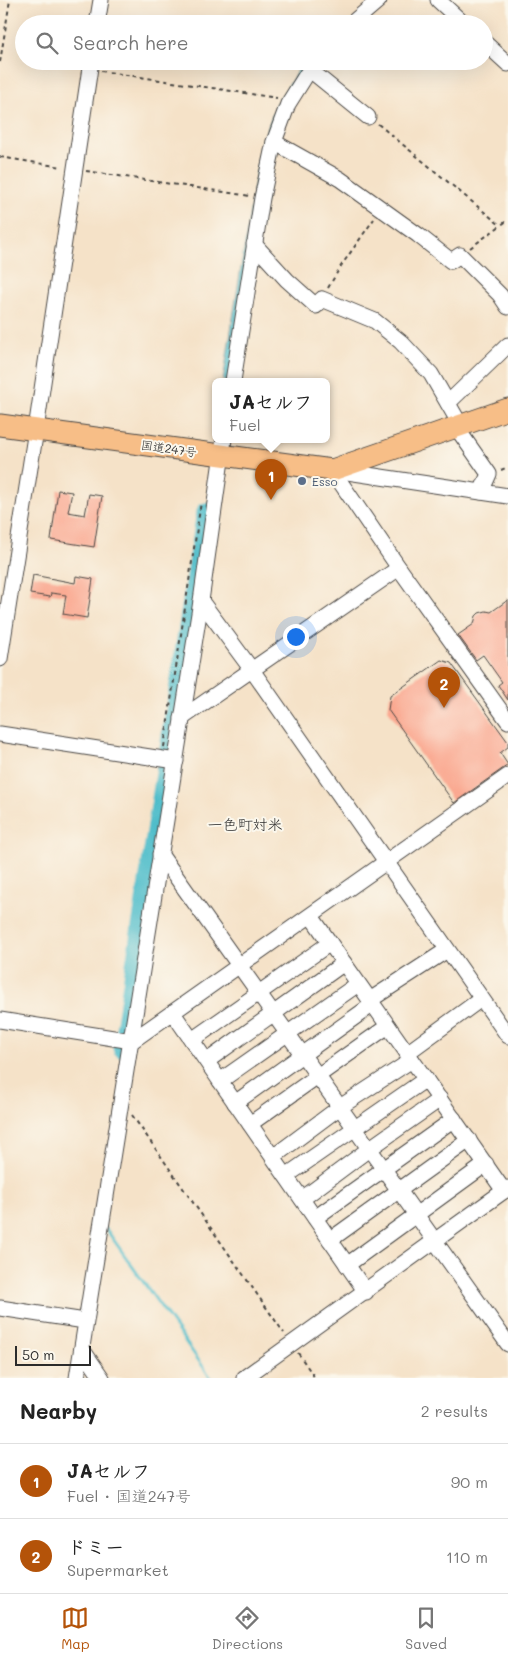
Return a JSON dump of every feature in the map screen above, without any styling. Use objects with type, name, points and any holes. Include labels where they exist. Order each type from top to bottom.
[{"type":"highway","name":"国道247号","points":[[0,425],[223,447],[332,470],[508,409]]},
{"type":"street","points":[[98,15],[101,0]]},
{"type":"street","points":[[361,15],[378,0]]},
{"type":"street","points":[[438,0],[454,15]]},
{"type":"street","points":[[493,50],[508,64]]},
{"type":"street","points":[[0,659],[90,70]]},
{"type":"street","points":[[233,378],[254,244],[274,142],[288,104],[310,70]]},
{"type":"street","points":[[317,70],[368,117]]},
{"type":"street","points":[[274,142],[340,179],[451,261],[460,255],[500,294],[508,307]]},
{"type":"street","points":[[254,244],[287,280],[316,306],[322,299],[375,321],[401,342],[431,374],[448,403],[458,426],[489,474],[481,492]]},
{"type":"street","points":[[448,403],[506,351]]},
{"type":"street","points":[[77,1378],[82,1349],[80,1320],[122,1101],[126,1040],[160,854],[169,760],[182,718],[223,447]]},
{"type":"street","points":[[332,470],[508,496]]},
{"type":"street","points":[[332,470],[508,721]]},
{"type":"street","points":[[182,718],[399,568]]},
{"type":"street","points":[[201,601],[252,670],[481,999],[506,1030]]},
{"type":"street","points":[[0,734],[169,760]]},
{"type":"street","points":[[0,1020],[126,1040],[173,1013],[508,776]]},
{"type":"street","points":[[160,854],[508,1344]]},
{"type":"street","points":[[244,1378],[366,1292],[506,1189],[486,1164],[311,916]]},
{"type":"street","points":[[192,1040],[330,943]]},
{"type":"street","points":[[235,1103],[369,1008],[370,1000],[447,950]]},
{"type":"street","points":[[207,1061],[344,963]]},
{"type":"street","points":[[220,1081],[358,984]]},
{"type":"street","points":[[273,1157],[410,1056],[481,999]]},
{"type":"street","points":[[173,1013],[366,1292]]},
{"type":"street","points":[[250,1124],[388,1026]]},
{"type":"street","points":[[286,1176],[426,1079]]},
{"type":"street","points":[[302,1199],[440,1099]]},
{"type":"street","points":[[315,1218],[454,1119]]},
{"type":"street","points":[[330,1240],[469,1140]]},
{"type":"street","points":[[347,1264],[486,1164]]},
{"type":"street","points":[[0,1308],[80,1320]]},
{"type":"street","points":[[82,1349],[102,1378]]},
{"type":"path","points":[[0,62],[10,0]]},
{"type":"path","points":[[120,70],[276,97],[288,104]]},
{"type":"path","points":[[368,117],[500,225]]},
{"type":"path","points":[[0,157],[262,198]]},
{"type":"path","points":[[322,299],[341,266],[381,209]]},
{"type":"path","points":[[460,255],[508,220]]},
{"type":"path","points":[[169,760],[202,500]]},
{"type":"path","points":[[122,1101],[315,1378]]},
{"type":"water","points":[[298,70],[306,70],[286,99],[230,378],[223,378],[260,148],[276,105]]},
{"type":"building","points":[[58,490],[72,492],[68,512],[85,515],[89,494],[102,496],[94,547],[51,540]]},
{"type":"building","points":[[33,575],[75,583],[76,576],[93,579],[87,618],[63,614],[66,595],[51,593],[50,597],[30,594]]},
{"type":"building","points":[[508,600],[508,700],[498,685],[502,682],[483,655],[476,660],[458,635],[474,624],[479,613],[491,612]]},
{"type":"building","points":[[441,660],[451,663],[508,742],[508,747],[500,753],[508,765],[454,803],[388,710],[390,696]]},
{"type":"waterway","points":[[122,1048],[206,512]]},
{"type":"waterway","points":[[106,1229],[211,1378]]},
{"type":"place","name":"Esso","points":[[302,481]]},
{"type":"place","name":"JAセルフ","points":[[271,500]]},
{"type":"place","name":"ドミー","points":[[444,708]]},
{"type":"district","name":"一色町対米","points":[[245,824]]}]
